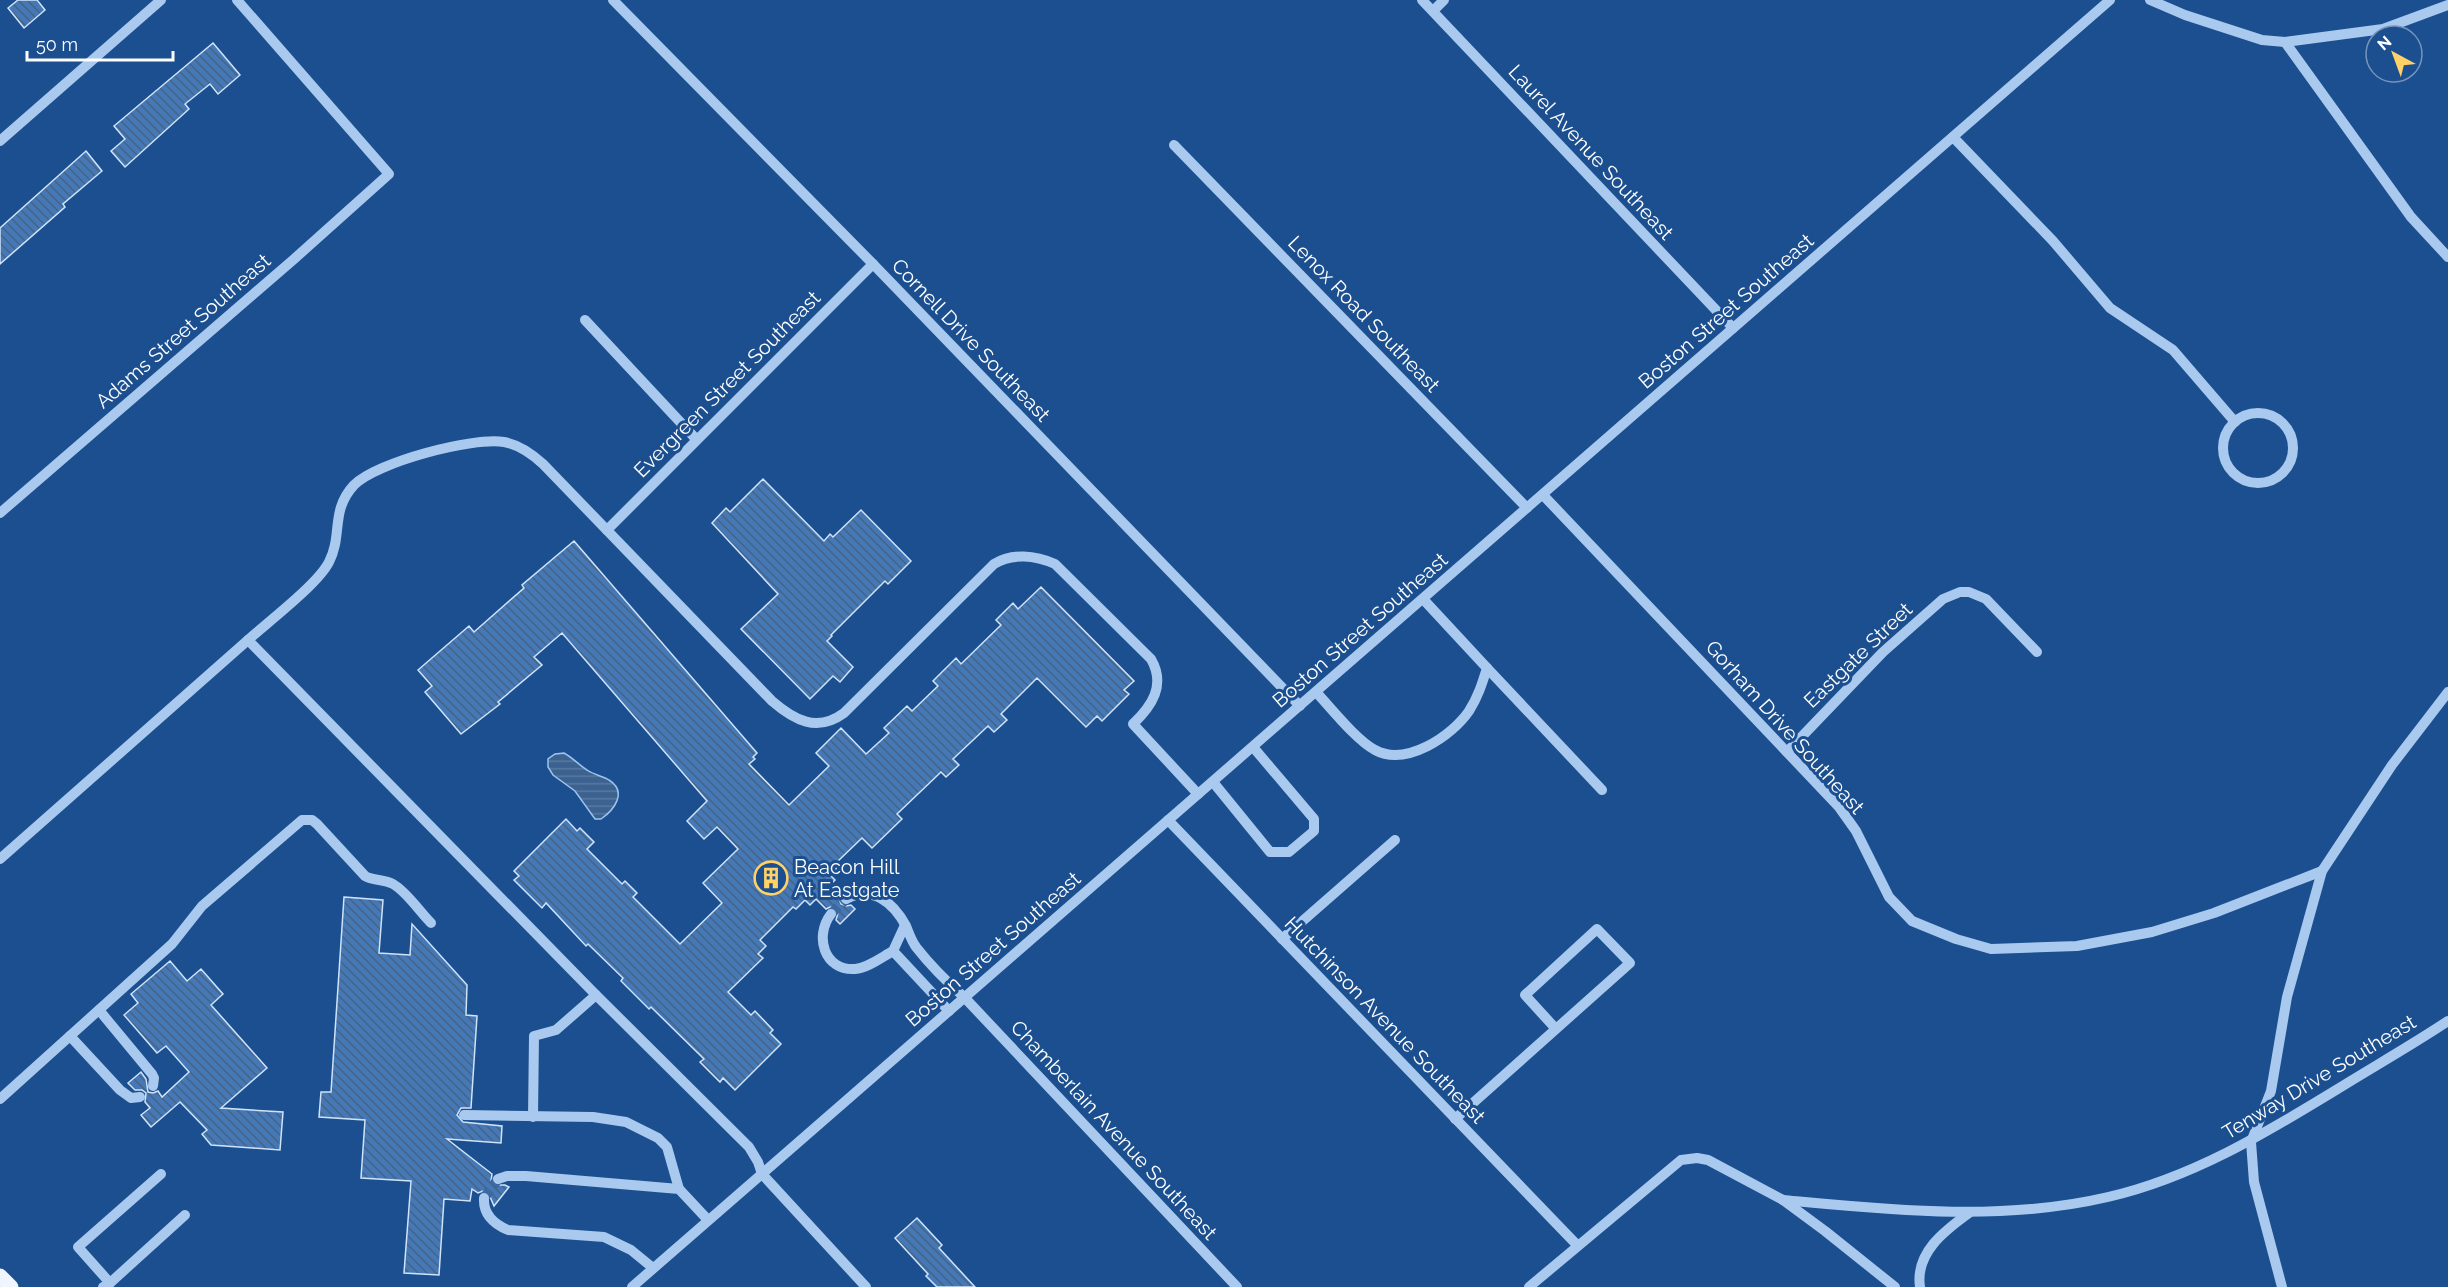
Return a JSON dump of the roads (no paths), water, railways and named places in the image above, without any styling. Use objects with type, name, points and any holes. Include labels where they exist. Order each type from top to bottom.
[{"type":"main road","points":[[0,1275],[11,1287]]},
{"type":"street","points":[[0,141],[160,0]]},
{"type":"street","name":"Adams Street Southeast","points":[[0,513],[284,268],[389,174],[237,0]]},
{"type":"street","name":"Cornell Drive Southeast","points":[[613,0],[873,264],[1300,706]]},
{"type":"street","name":"Laurel Avenue Southeast","points":[[1422,0],[1733,328]]},
{"type":"street","points":[[1432,10],[1444,0]]},
{"type":"street","name":"Boston Street Southeast","points":[[632,1287],[2110,0]]},
{"type":"street","points":[[2150,0],[2185,15],[2262,40],[2285,42],[2383,28],[2448,5]]},
{"type":"street","points":[[2285,42],[2411,217],[2448,257]]},
{"type":"street","points":[[1953,137],[2053,242],[2110,308],[2173,350],[2235,422]]},
{"type":"street","name":"Lenox Road Southeast","points":[[1174,145],[1527,508]]},
{"type":"street","name":"Evergreen Street Southeast","points":[[607,530],[873,264]]},
{"type":"street","points":[[585,320],[696,439]]},
{"type":"street","points":[[2262,413],[2271,415],[2285,425],[2293,449],[2288,466],[2283,473],[2276,478],[2259,483],[2242,479],[2229,468],[2223,451],[2226,434],[2235,422],[2244,416],[2262,413]]},
{"type":"street","points":[[0,859],[219,667],[322,572],[334,549],[338,513],[342,502],[355,484],[383,466],[476,442],[494,441],[513,444],[536,457],[772,701],[798,720],[812,723],[831,721],[844,713],[994,564],[1007,558],[1019,557],[1047,560],[1068,575],[1151,659],[1158,676],[1156,694],[1148,709],[1133,724],[1198,794]]},
{"type":"street","name":"Gorham Drive Southeast","points":[[1543,495],[1839,807],[1856,831],[1889,897],[1912,921],[1956,939],[1991,949],[2077,946],[2152,932],[2214,913],[2322,872]]},
{"type":"street","name":"Eastgate Street","points":[[1787,752],[1883,652],[1943,599],[1959,592],[1969,592],[1986,599],[2037,652]]},
{"type":"street","points":[[1423,599],[1486,669],[1602,790]]},
{"type":"street","points":[[248,640],[596,995],[749,1147],[762,1174],[866,1287]]},
{"type":"street","points":[[1316,692],[1375,750],[1389,755],[1405,754],[1426,748],[1468,713],[1480,692],[1486,669]]},
{"type":"street","points":[[2282,1287],[2254,1182],[2252,1142],[2271,1090],[2287,997],[2322,872],[2386,774],[2448,692]]},
{"type":"street","points":[[1213,782],[1270,852],[1289,852],[1314,831],[1314,819],[1253,747]]},
{"type":"street","points":[[0,1099],[172,944],[202,906],[302,820],[312,820],[317,824],[365,876],[372,880],[393,884],[431,923]]},
{"type":"street","name":"Hutchinson Avenue Southeast","points":[[1168,820],[1576,1245]]},
{"type":"street","points":[[1282,939],[1395,840]]},
{"type":"street","name":"Chamberlain Avenue Southeast","points":[[846,899],[859,893],[875,895],[889,904],[905,925],[915,945],[1237,1287]]},
{"type":"street","points":[[831,914],[823,928],[822,942],[828,954],[837,964],[851,969],[859,969],[893,951],[905,925]]},
{"type":"street","points":[[1455,1119],[1556,1029],[1630,963],[1597,929],[1525,995],[1556,1029]]},
{"type":"street","points":[[893,951],[949,1011]]},
{"type":"street","points":[[533,1117],[534,1036],[547,1033],[563,1025],[596,995]]},
{"type":"street","points":[[99,1010],[152,1074],[153,1086]]},
{"type":"street","name":"Tenway Drive Southeast","points":[[1783,1200],[1910,1211],[1969,1213],[2080,1203],[2108,1197],[2162,1181],[2252,1142],[2448,1021]]},
{"type":"street","points":[[70,1036],[120,1090],[131,1098],[140,1097]]},
{"type":"street","points":[[464,1115],[605,1117],[626,1122],[647,1131],[667,1147],[679,1189],[708,1220]]},
{"type":"street","points":[[1529,1287],[1576,1245],[1681,1160],[1697,1158],[1708,1160],[1783,1200],[1826,1231],[1895,1287]]},
{"type":"street","points":[[161,1174],[78,1247],[107,1285],[185,1215]]},
{"type":"street","points":[[498,1179],[507,1176],[526,1176],[679,1189]]},
{"type":"street","points":[[484,1198],[485,1210],[497,1225],[508,1230],[604,1237],[631,1250],[653,1268]]},
{"type":"street","points":[[1920,1287],[1919,1268],[1924,1256],[1946,1230],[1969,1213]]},
{"type":"water","points":[[564,753],[590,772],[609,780],[618,790],[617,801],[601,819],[595,819],[575,791],[553,775],[548,767],[548,759],[555,754]]},
{"type":"tunnel","points":[[831,914],[846,899]]},
{"type":"tunnel","points":[[484,1198],[498,1179]]},
{"type":"place","name":"Beacon Hill At Eastgate","points":[[771,878]]}]
